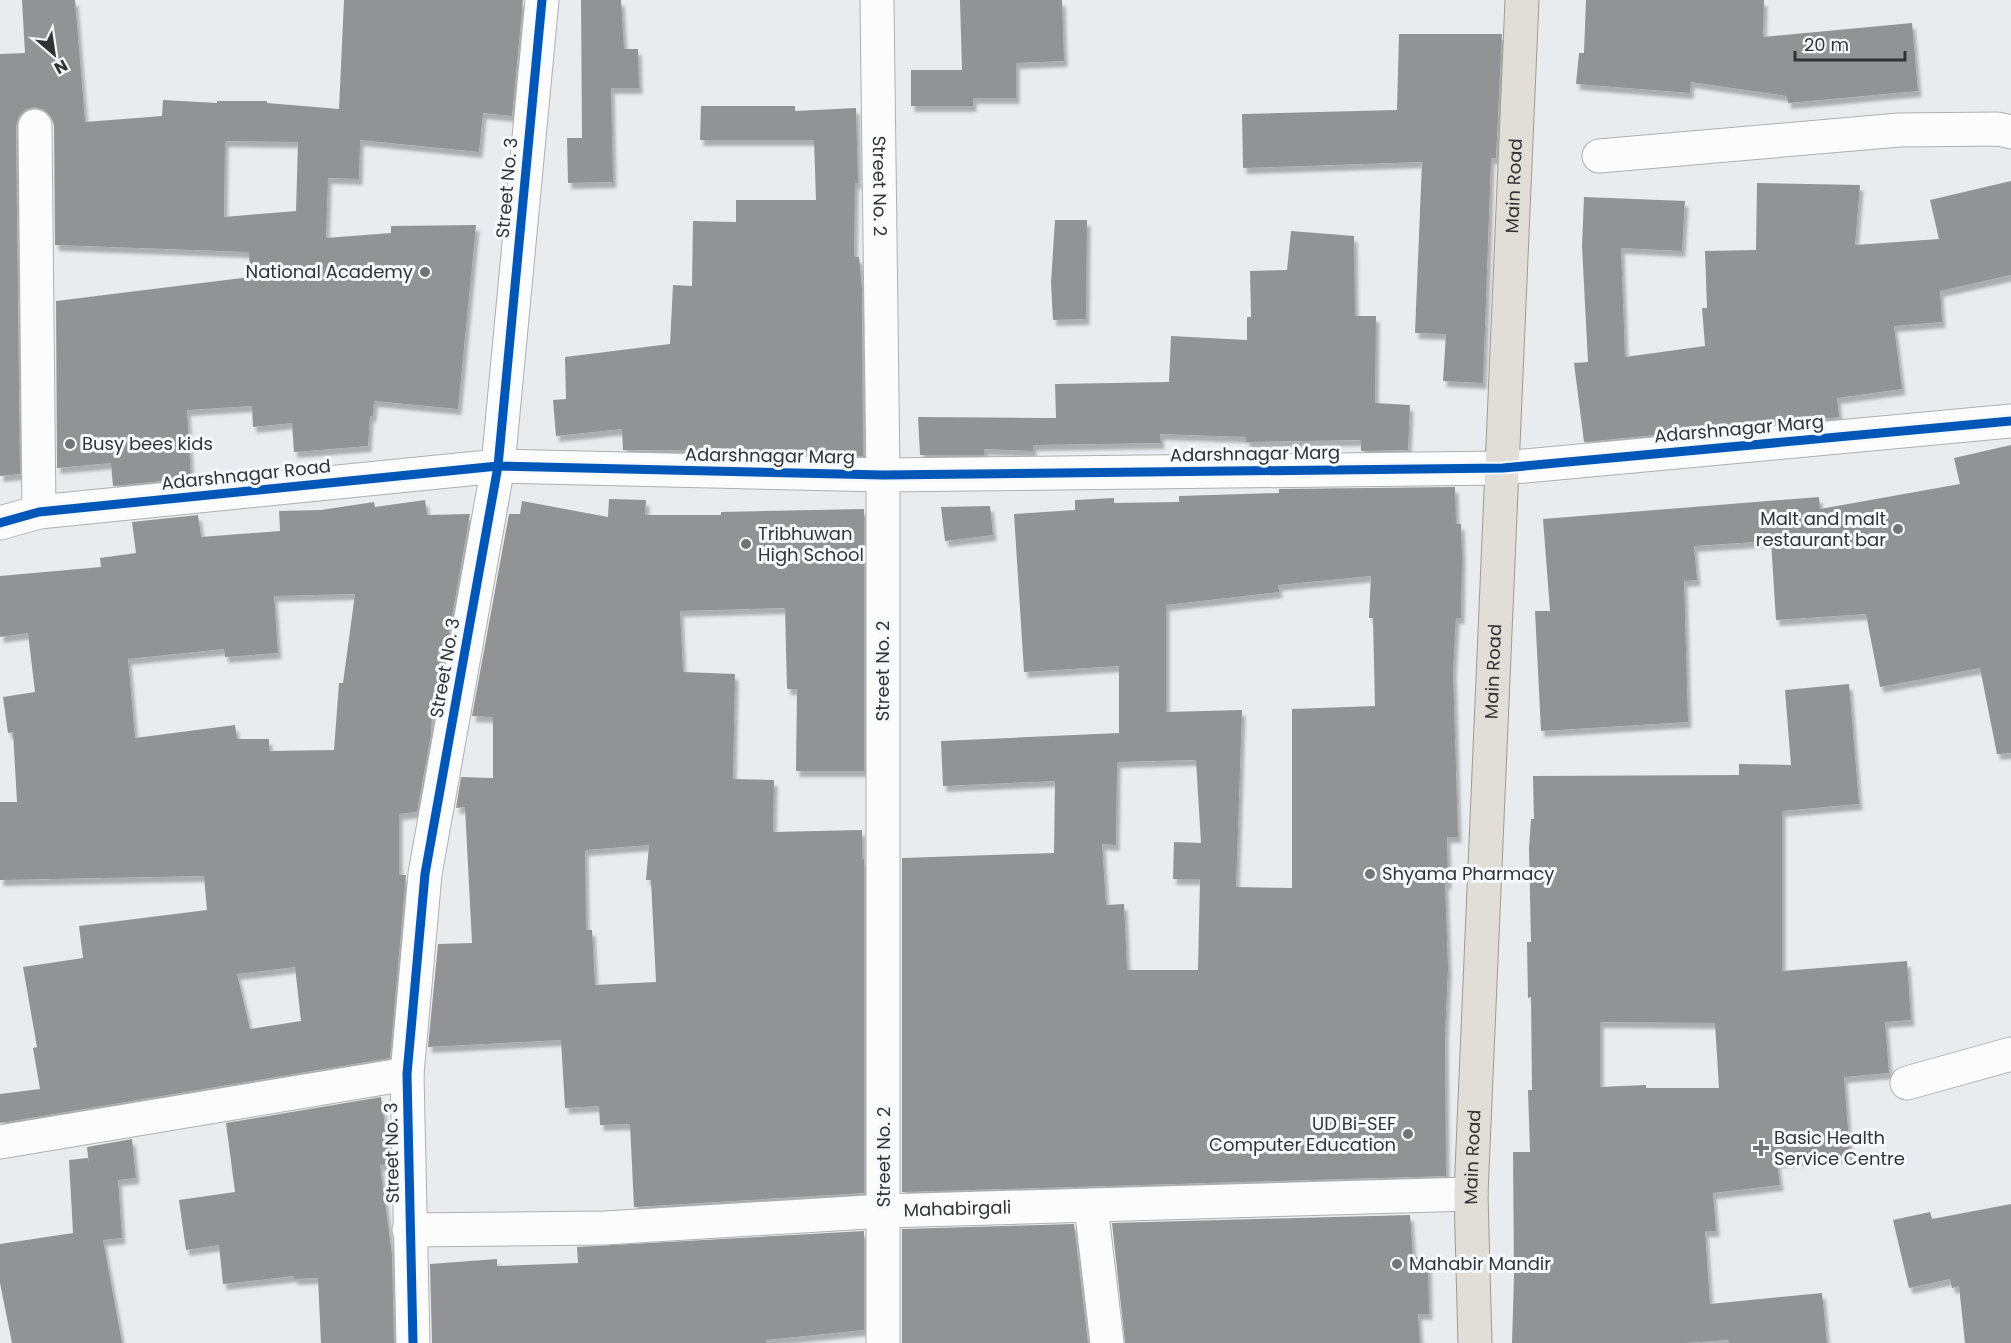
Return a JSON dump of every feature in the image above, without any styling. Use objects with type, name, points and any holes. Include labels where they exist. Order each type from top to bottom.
[{"type":"main road","name":"Main Road","points":[[1474,1343],[1471,1194],[1522,0]]},
{"type":"street","name":"Street No. 3","points":[[413,1343],[407,1074],[425,874],[498,466],[542,0]]},
{"type":"street","name":"Street No. 2","points":[[877,0],[883,475],[883,1343]]},
{"type":"street","points":[[35,126],[39,512]]},
{"type":"street","points":[[1599,156],[1899,130],[1998,129],[2011,132]]},
{"type":"street","name":"Adarshnagar Marg","points":[[498,466],[883,475],[1503,468],[2011,421]]},
{"type":"street","name":"Adarshnagar Road","points":[[0,524],[39,512],[498,466]]},
{"type":"street","points":[[1907,1083],[2011,1054]]},
{"type":"street","points":[[0,1142],[407,1074]]},
{"type":"street","name":"Mahabirgali","points":[[409,1230],[605,1228],[884,1211],[1471,1194]]},
{"type":"street","points":[[1090,1206],[1107,1343]]},
{"type":"building","points":[[22,0],[75,0],[85,122],[162,116],[163,100],[217,103],[217,101],[267,101],[267,103],[339,109],[344,0],[523,0],[512,116],[483,113],[479,152],[360,140],[359,179],[328,178],[326,238],[391,233],[391,226],[476,225],[458,409],[374,401],[373,416],[370,416],[368,446],[294,452],[292,423],[253,427],[252,406],[187,410],[191,478],[113,486],[111,463],[57,468],[56,301],[250,277],[249,252],[55,245],[54,125],[45,110],[34,107],[25,110],[19,116],[16,126],[20,474],[0,476],[0,54],[25,53]],"holes":[[[225,141],[298,142],[296,211],[224,217]]]},
{"type":"building","points":[[581,0],[621,0],[624,49],[638,49],[639,88],[611,88],[613,182],[568,183],[567,138],[582,138]]},
{"type":"building","points":[[960,0],[1062,0],[1064,61],[1016,63],[1016,98],[973,98],[973,106],[911,106],[911,70],[962,70]]},
{"type":"building","points":[[1586,0],[1764,0],[1763,37],[1912,23],[1918,91],[1788,103],[1787,96],[1691,82],[1690,93],[1576,84],[1579,53],[1584,53]]},
{"type":"building","points":[[1399,34],[1502,34],[1496,158],[1491,158],[1483,383],[1443,381],[1446,334],[1415,333],[1422,162],[1243,168],[1242,114],[1397,110]]},
{"type":"building","points":[[701,106],[795,106],[795,111],[856,108],[858,183],[855,183],[854,257],[859,257],[862,289],[863,456],[761,453],[761,451],[623,450],[622,429],[556,436],[553,400],[566,399],[565,357],[670,344],[673,285],[692,286],[693,221],[736,222],[736,200],[816,200],[814,140],[700,140]]},
{"type":"building","points":[[2011,181],[2011,275],[1940,291],[1942,322],[1894,326],[1902,389],[1837,398],[1839,417],[1584,442],[1574,363],[1588,362],[1582,246],[1584,197],[1685,201],[1682,251],[1621,248],[1625,357],[1705,346],[1702,308],[1707,308],[1705,251],[1756,250],[1757,183],[1860,185],[1855,245],[1939,239],[1930,200]]},
{"type":"building","points":[[1055,220],[1087,220],[1086,319],[1053,320],[1051,283]]},
{"type":"building","points":[[1291,231],[1354,236],[1355,316],[1376,316],[1375,403],[1410,405],[1408,450],[1361,451],[1361,440],[1246,442],[1246,437],[1160,434],[1161,443],[1033,445],[1033,451],[984,449],[984,455],[920,455],[918,417],[1056,418],[1055,384],[1169,382],[1171,336],[1247,340],[1247,317],[1251,317],[1250,271],[1287,270]]},
{"type":"building","points":[[2011,445],[2011,753],[1997,754],[1980,668],[1880,687],[1866,614],[1776,620],[1771,541],[1694,546],[1697,580],[1684,581],[1688,722],[1541,731],[1535,611],[1550,611],[1543,519],[1819,497],[1820,509],[1960,484],[1954,458]]},
{"type":"building","points":[[1455,487],[1456,524],[1461,524],[1462,557],[1461,618],[1456,618],[1453,671],[1458,837],[1447,837],[1448,883],[1445,883],[1448,969],[1445,1033],[1446,1176],[902,1192],[902,858],[1054,853],[1055,781],[943,786],[941,741],[1119,733],[1119,666],[1024,672],[1014,514],[1075,510],[1075,500],[1114,498],[1114,503],[1179,502],[1179,496],[1279,493],[1279,489]],"holes":[[[1371,576],[1369,618],[1373,618],[1375,706],[1292,709],[1292,888],[1236,887],[1242,710],[1166,712],[1166,605],[1279,592],[1278,585]],[[1196,760],[1201,843],[1174,842],[1173,879],[1200,879],[1198,970],[1127,970],[1124,904],[1106,905],[1102,844],[1116,845],[1117,762]]]},
{"type":"building","points":[[609,499],[646,500],[645,515],[721,515],[721,512],[864,509],[864,771],[796,771],[797,689],[787,689],[785,608],[680,611],[683,672],[735,674],[733,779],[774,780],[773,832],[862,830],[862,859],[864,859],[864,1193],[634,1207],[630,1124],[600,1125],[599,1106],[565,1108],[561,1040],[428,1047],[438,944],[472,943],[465,807],[456,808],[461,777],[493,778],[493,717],[472,716],[509,514],[520,514],[522,501],[608,517]],"holes":[[[649,845],[646,880],[651,880],[656,982],[595,985],[592,930],[586,930],[585,850]]]},
{"type":"building","points":[[425,500],[427,515],[470,514],[435,713],[432,713],[431,735],[417,812],[399,814],[399,875],[406,875],[390,1058],[0,1123],[0,1094],[40,1089],[33,1048],[37,1047],[23,967],[83,958],[79,926],[207,910],[204,876],[0,880],[0,802],[17,802],[13,732],[8,733],[3,697],[35,692],[28,633],[0,637],[0,576],[101,567],[100,558],[136,553],[132,522],[198,515],[201,537],[280,531],[279,511],[321,510],[374,502],[375,507]],"holes":[[[355,594],[343,683],[339,683],[334,750],[269,751],[269,739],[237,739],[235,725],[135,738],[128,659],[224,649],[225,657],[278,653],[274,596]],[[295,967],[301,1021],[250,1029],[237,974]]]},
{"type":"building","points":[[990,506],[993,535],[945,541],[941,507]]},
{"type":"building","points":[[1849,684],[1859,804],[1782,811],[1782,971],[1907,961],[1911,1020],[1885,1022],[1889,1073],[1844,1077],[1850,1156],[1777,1162],[1780,1185],[1713,1193],[1716,1231],[1705,1231],[1710,1304],[1822,1293],[1827,1343],[1729,1343],[1728,1340],[1686,1343],[1512,1343],[1513,1152],[1530,1152],[1528,1090],[1532,1090],[1531,997],[1528,998],[1527,942],[1531,942],[1529,849],[1531,819],[1534,819],[1533,776],[1739,775],[1739,764],[1791,765],[1785,690]],"holes":[[[1600,1022],[1715,1023],[1719,1088],[1646,1088],[1646,1085],[1600,1087]]]},
{"type":"building","points":[[381,1097],[390,1164],[380,1165],[392,1255],[394,1343],[321,1343],[318,1278],[294,1279],[294,1276],[223,1284],[219,1245],[186,1250],[179,1200],[235,1192],[226,1123]]},
{"type":"building","points":[[132,1139],[136,1178],[118,1180],[122,1238],[103,1240],[122,1343],[12,1343],[0,1283],[0,1244],[73,1233],[69,1160],[88,1158],[89,1165],[87,1147]]},
{"type":"building","points":[[2011,1204],[2011,1343],[1965,1343],[1959,1286],[1952,1288],[1950,1279],[1909,1288],[1893,1220],[1930,1212],[1932,1219]]},
{"type":"building","points":[[1410,1215],[1413,1257],[1428,1257],[1429,1314],[1418,1314],[1420,1343],[1125,1343],[1112,1223]]},
{"type":"building","points":[[1074,1224],[1088,1343],[902,1343],[902,1229]]},
{"type":"building","points":[[864,1231],[864,1330],[766,1340],[767,1343],[432,1343],[430,1264],[497,1259],[497,1266],[578,1263],[577,1247]]},
{"type":"cycle path","points":[[413,1343],[407,1074],[425,874],[498,466],[542,0]]},
{"type":"cycle path","points":[[0,523],[39,512],[498,466],[883,475],[1503,468],[2011,421]]},
{"type":"place","name":"National Academy","points":[[425,272]]},
{"type":"place","name":"Busy bees kids","points":[[70,444]]},
{"type":"place","name":"Malt and malt restaurant bar","points":[[1898,529]]},
{"type":"place","name":"Tribhuwan High School","points":[[746,544]]},
{"type":"place","name":"Shyama Pharmacy","points":[[1370,874]]},
{"type":"place","name":"UD Bi-SEF Computer Education","points":[[1408,1134]]},
{"type":"place","name":"Basic Health Service Centre","points":[[1761,1148]]},
{"type":"place","name":"Mahabir Mandir","points":[[1397,1264]]}]
